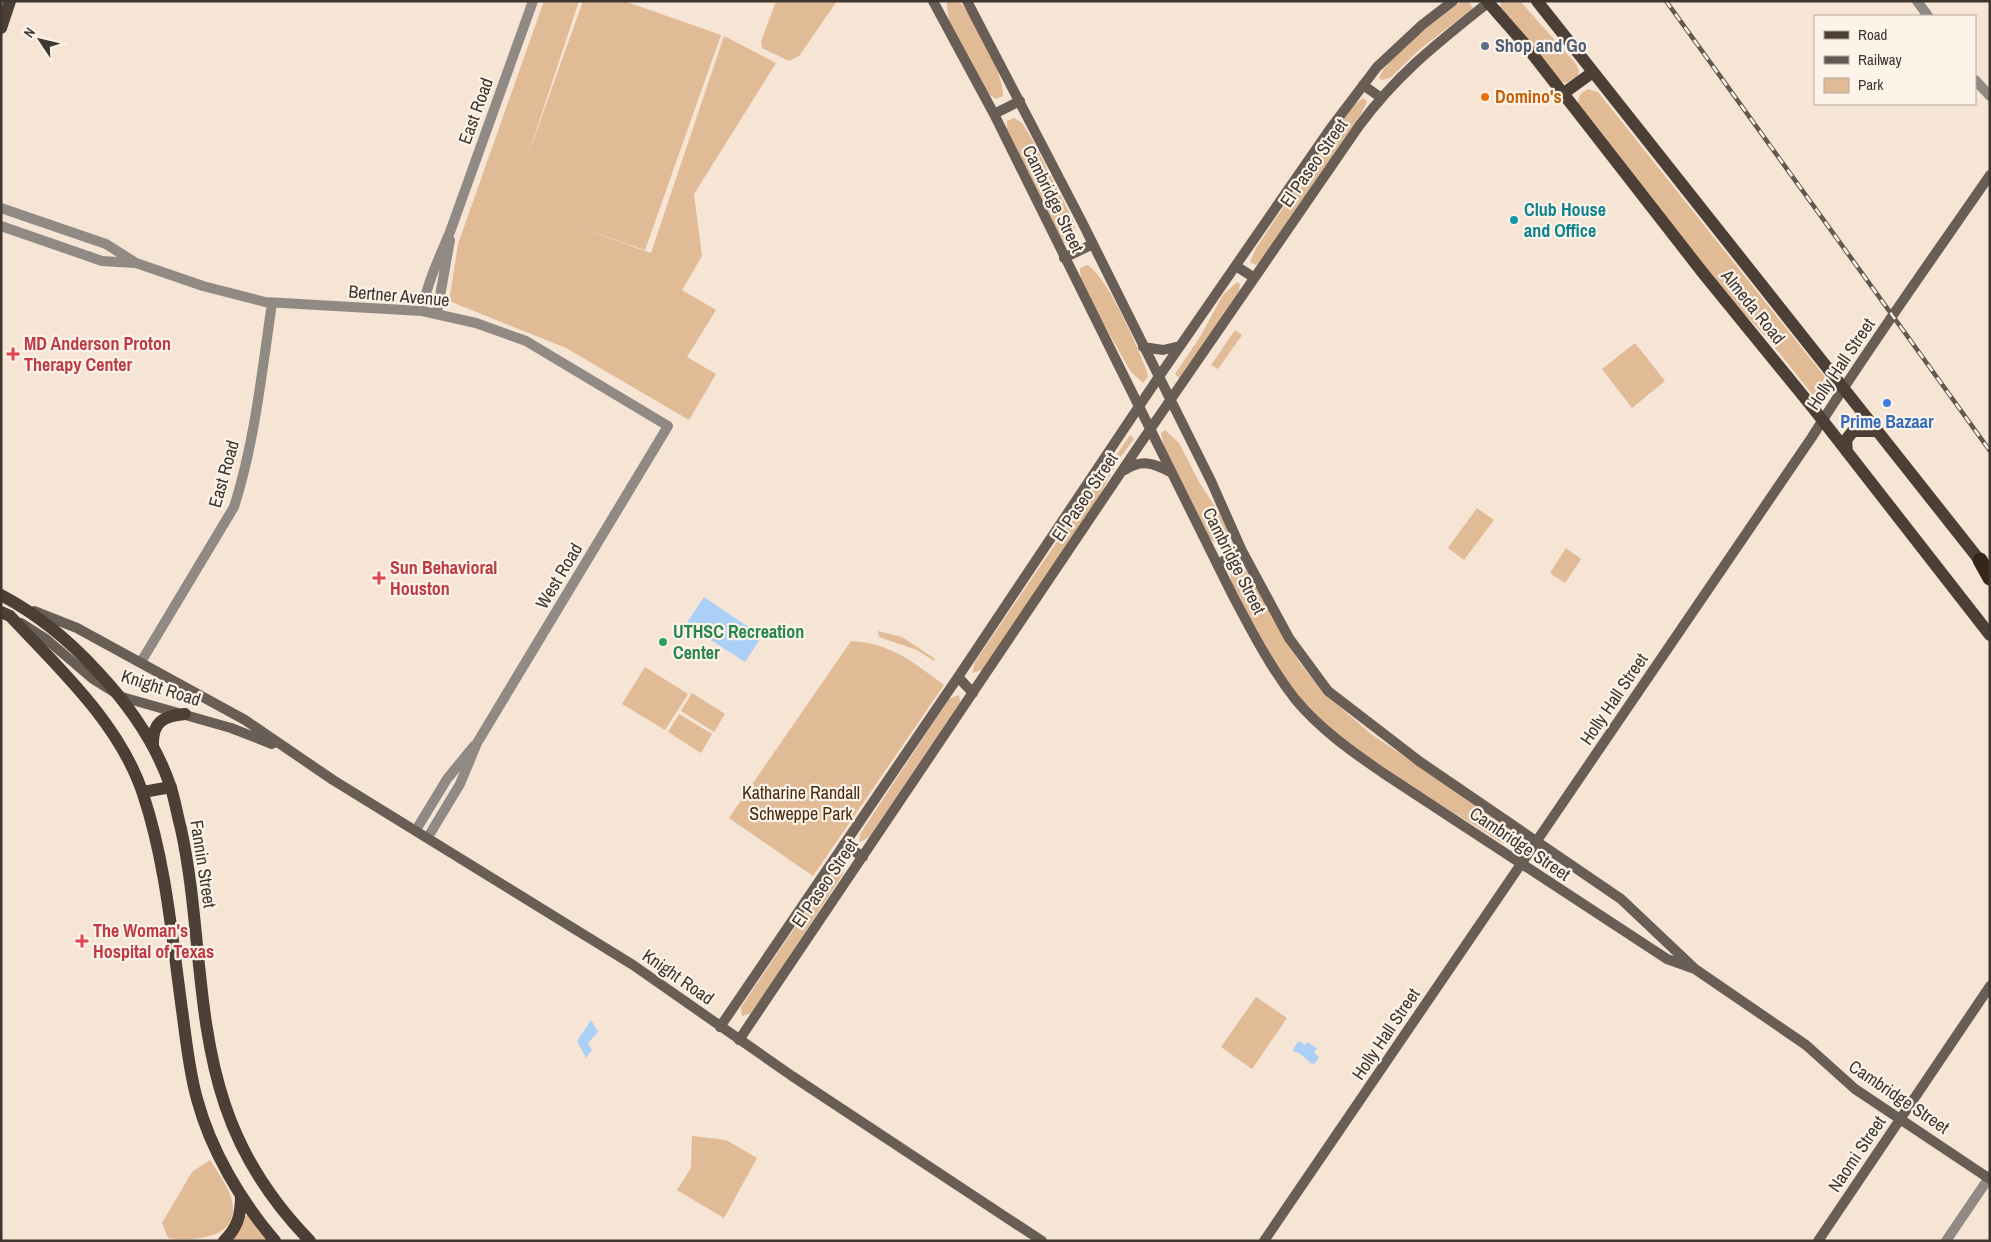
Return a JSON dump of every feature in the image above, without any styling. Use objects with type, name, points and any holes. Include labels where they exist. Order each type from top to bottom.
[{"type":"highway","points":[[1980,560],[1990,578]]},
{"type":"main road","points":[[1,28],[10,1]]},
{"type":"main road","name":"Almeda Road","points":[[1537,1],[1990,573]]},
{"type":"main road","name":"Almeda Road","points":[[1489,2],[1564,93],[1703,273],[1822,420],[1990,635]]},
{"type":"main road","points":[[1564,93],[1593,72]]},
{"type":"main road","points":[[1847,452],[1846,440],[1853,431],[1877,431]]},
{"type":"main road","name":"Fannin Street","points":[[1,595],[28,609],[75,648],[122,697],[153,746],[171,786],[188,861],[206,1016],[214,1068],[224,1104],[236,1135],[255,1171],[275,1201],[310,1241]]},
{"type":"main road","points":[[6,614],[57,663],[97,712],[124,754],[143,792],[162,865],[197,1100],[214,1144],[241,1195],[275,1241]]},
{"type":"main road","points":[[153,746],[152,735],[162,720],[170,716],[185,714]]},
{"type":"main road","points":[[143,792],[171,786]]},
{"type":"main road","points":[[224,1241],[235,1230],[241,1212],[241,1195]]},
{"type":"street","name":"East Road","points":[[422,311],[435,267],[450,232],[533,1]]},
{"type":"street","name":"Cambridge Street","points":[[933,1],[994,114],[1170,472],[1265,653],[1296,699],[1343,745],[1521,865],[1667,959],[1695,969]]},
{"type":"street","name":"Cambridge Street","points":[[967,1],[1020,101],[1211,481],[1242,551],[1290,638],[1328,692],[1419,761],[1621,899],[1695,969],[1806,1045],[1855,1089],[1989,1177]]},
{"type":"street","name":"El Paseo Street","points":[[720,1027],[958,678],[1138,407],[1363,85],[1396,48],[1453,1]]},
{"type":"street","points":[[1918,1],[1927,15]]},
{"type":"street","name":"El Paseo Street","points":[[739,1040],[1253,278],[1380,98],[1402,74],[1429,50],[1489,2]]},
{"type":"street","points":[[1976,81],[1990,96]]},
{"type":"street","points":[[1363,85],[1380,98]]},
{"type":"street","points":[[994,114],[1020,101]]},
{"type":"street","name":"Holly Hall Street","points":[[1264,1241],[1538,841],[1843,388],[1990,175]]},
{"type":"street","name":"Bertner Avenue","points":[[1,208],[106,244],[136,263],[203,286],[272,303],[422,311],[476,323],[526,341],[668,426]]},
{"type":"street","name":"Bertner Avenue","points":[[1,226],[102,260],[136,263]]},
{"type":"street","name":"East Road","points":[[437,313],[449,253],[450,232]]},
{"type":"street","points":[[1064,258],[1091,244]]},
{"type":"street","points":[[1236,266],[1253,278]]},
{"type":"street","name":"East Road","points":[[141,662],[207,556],[234,507],[243,480],[255,419],[272,303]]},
{"type":"street","points":[[1143,347],[1163,350],[1180,346]]},
{"type":"street","name":"West Road","points":[[428,837],[460,784],[477,743],[668,426]]},
{"type":"street","points":[[1119,476],[1130,466],[1143,462],[1151,463],[1170,472]]},
{"type":"street","points":[[1218,564],[1242,551]]},
{"type":"street","name":"Knight Road","points":[[28,609],[77,628],[246,720],[333,780],[634,965],[739,1040],[1042,1241]]},
{"type":"street","name":"Knight Road","points":[[6,614],[46,639],[81,670],[122,697],[231,728],[289,750]]},
{"type":"street","points":[[958,678],[973,693]]},
{"type":"street","name":"West Road","points":[[416,830],[450,773],[477,743]]},
{"type":"street","points":[[844,844],[863,857]]},
{"type":"street","name":"Naomi Street","points":[[1818,1241],[1990,986]]},
{"type":"street","points":[[1946,1241],[1989,1177]]},
{"type":"green space","points":[[544,1],[579,1],[527,158],[583,1],[624,1],[721,35],[645,250],[575,226],[651,253],[724,36],[776,63],[694,194],[702,256],[682,290],[716,310],[687,357],[716,374],[689,420],[566,348],[449,301],[458,244]]},
{"type":"green space","points":[[776,1],[837,1],[799,56],[789,61],[762,48],[761,42]]},
{"type":"green space","points":[[958,1],[965,8],[980,31],[999,74],[1003,96],[996,99],[986,92],[968,60],[951,25],[947,3]]},
{"type":"green space","points":[[1462,1],[1468,1],[1473,8],[1419,50],[1390,78],[1382,80],[1379,78],[1393,58],[1404,47]]},
{"type":"green space","points":[[1501,1],[1520,1],[1576,64],[1579,71],[1578,76],[1566,83],[1557,80],[1500,8]]},
{"type":"green space","points":[[1588,89],[1598,92],[1825,377],[1816,399],[1769,340],[1735,304],[1579,108],[1579,97]]},
{"type":"green space","points":[[1363,98],[1367,102],[1361,114],[1269,250],[1256,265],[1250,262],[1256,248],[1352,106]]},
{"type":"green space","points":[[1014,118],[1022,123],[1032,139],[1074,222],[1077,243],[1069,246],[1061,240],[1007,130],[1007,121]]},
{"type":"green space","points":[[1087,265],[1095,271],[1103,282],[1129,329],[1146,369],[1148,377],[1143,383],[1131,372],[1081,284],[1080,268]]},
{"type":"green space","points":[[1237,282],[1240,284],[1239,292],[1184,375],[1179,378],[1175,374],[1200,337],[1223,295]]},
{"type":"green space","points":[[1235,330],[1242,335],[1218,369],[1211,365]]},
{"type":"green space","points":[[1635,343],[1665,381],[1632,408],[1602,369]]},
{"type":"green space","points":[[1165,430],[1179,443],[1199,482],[1223,519],[1227,530],[1228,545],[1222,548],[1209,538],[1164,447],[1161,433]]},
{"type":"green space","points":[[1130,435],[1134,439],[1117,462],[1094,506],[982,670],[972,673],[975,662]]},
{"type":"green space","points":[[1477,508],[1494,520],[1464,560],[1448,548]]},
{"type":"green space","points":[[1566,548],[1581,559],[1565,583],[1550,573]]},
{"type":"green space","points":[[1239,567],[1248,572],[1299,662],[1325,694],[1371,734],[1516,832],[1520,838],[1516,845],[1502,843],[1392,774],[1340,736],[1316,715],[1282,675],[1237,598],[1232,584],[1231,571]]},
{"type":"green space","points":[[878,631],[902,637],[935,659],[934,661],[917,650],[879,637]]},
{"type":"green space","name":"Katharine Randall Schweppe Park","points":[[851,641],[879,646],[901,655],[944,685],[813,876],[729,818]]},
{"type":"green space","points":[[645,667],[688,694],[665,730],[622,704]]},
{"type":"green space","points":[[692,693],[725,714],[714,732],[681,711]]},
{"type":"green space","points":[[959,695],[960,702],[870,836],[859,843],[860,834],[949,699]]},
{"type":"green space","points":[[679,714],[712,734],[701,753],[668,732]]},
{"type":"green space","points":[[844,864],[843,874],[752,1013],[742,1016],[741,1007],[836,867]]},
{"type":"green space","points":[[1256,997],[1287,1018],[1252,1069],[1221,1047]]},
{"type":"green space","points":[[692,1136],[726,1140],[757,1158],[724,1218],[677,1190],[691,1168]]},
{"type":"green space","points":[[210,1160],[231,1197],[233,1211],[230,1221],[224,1229],[204,1238],[168,1238],[162,1223],[192,1172]]},
{"type":"green space","points":[[249,1215],[269,1241],[232,1241],[245,1216]]},
{"type":"water","points":[[704,597],[762,636],[745,662],[686,624]]},
{"type":"water","points":[[591,1020],[598,1032],[588,1043],[592,1050],[586,1058],[577,1041]]},
{"type":"water","points":[[1298,1042],[1302,1042],[1304,1046],[1307,1042],[1317,1048],[1314,1053],[1319,1057],[1315,1063],[1312,1064],[1299,1053],[1294,1052],[1293,1049]]},
{"type":"railway","points":[[1666,1],[1990,451]]},
{"type":"place","name":"Shop and Go","points":[[1485,46]]},
{"type":"place","name":"Domino's","points":[[1485,97]]},
{"type":"place","name":"Club House and Office","points":[[1514,220]]},
{"type":"place","name":"MD Anderson Proton Therapy Center","points":[[13,354]]},
{"type":"place","name":"Prime Bazaar","points":[[1887,403]]},
{"type":"place","name":"Sun Behavioral Houston","points":[[379,578]]},
{"type":"place","name":"UTHSC Recreation Center","points":[[663,642]]},
{"type":"place","name":"The Woman's Hospital of Texas","points":[[82,941]]}]
